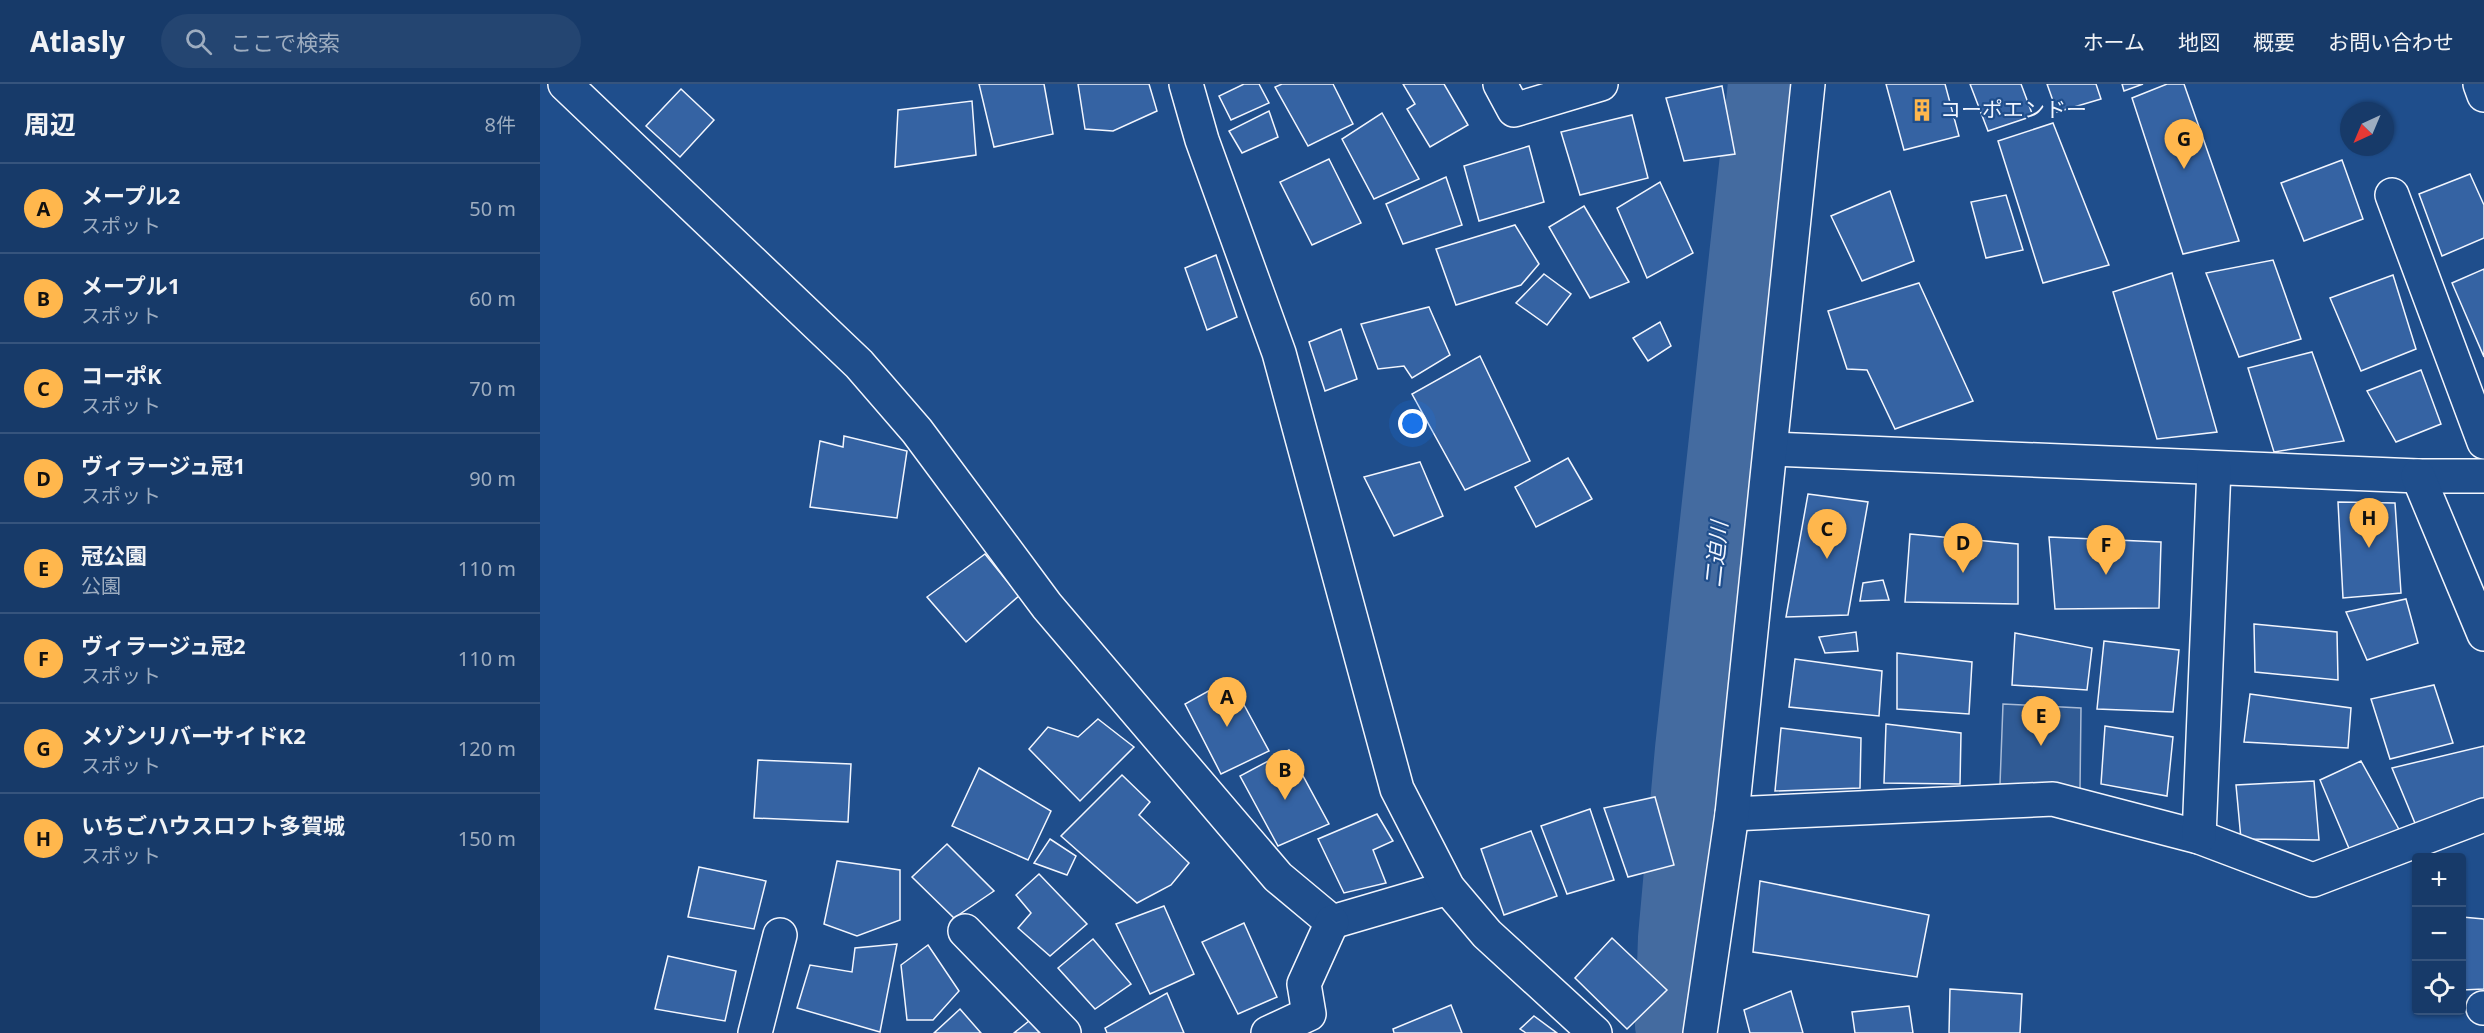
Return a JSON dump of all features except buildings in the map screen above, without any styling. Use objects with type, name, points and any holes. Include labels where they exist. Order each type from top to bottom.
[{"type":"street","points":[[565,84],[859,364],[917,431],[1047,606],[1278,877],[1332,922]]},
{"type":"street","points":[[1186,84],[1202,140],[1279,353],[1397,789],[1448,888],[1487,934],[1595,1033]]},
{"type":"street","points":[[1500,84],[1514,110],[1600,84]]},
{"type":"street","points":[[1700,1033],[1732,814],[1772,449],[1808,84]]},
{"type":"street","points":[[2480,84],[2484,95]]},
{"type":"street","points":[[2392,195],[2484,442]]},
{"type":"street","points":[[1772,449],[2418,476],[2484,476]]},
{"type":"street","points":[[2199,837],[2214,468]]},
{"type":"street","points":[[2418,476],[2484,634]]},
{"type":"street","points":[[1732,814],[2053,799],[2199,837],[2313,880],[2484,815]]},
{"type":"street","points":[[1268,1033],[1309,1014],[1304,984],[1332,922],[1448,888]]},
{"type":"street","points":[[965,931],[1064,1033]]},
{"type":"street","points":[[755,1033],[780,935]]},
{"type":"shaded area","points":[[2003,704],[2081,708],[2080,789],[2000,784]]},
{"type":"waterway","name":"二迫川","points":[[1675,1025],[1678,938],[1695,749],[1768,84]]},
{"type":"place","name":"コーポエンドー","points":[[1922,110]]},
{"type":"place","name":"メゾンリバーサイドK2","points":[[2184,169]]},
{"type":"place","name":"いちごハウスロフト多賀城","points":[[2369,548]]},
{"type":"place","name":"コーポK","points":[[1827,559]]},
{"type":"place","name":"ヴィラージュ冠1","points":[[1963,573]]},
{"type":"place","name":"ヴィラージュ冠2","points":[[2106,575]]},
{"type":"place","name":"メープル2","points":[[1227,727]]},
{"type":"place","name":"冠公園","points":[[2041,746]]},
{"type":"place","name":"メープル1","points":[[1285,800]]}]
